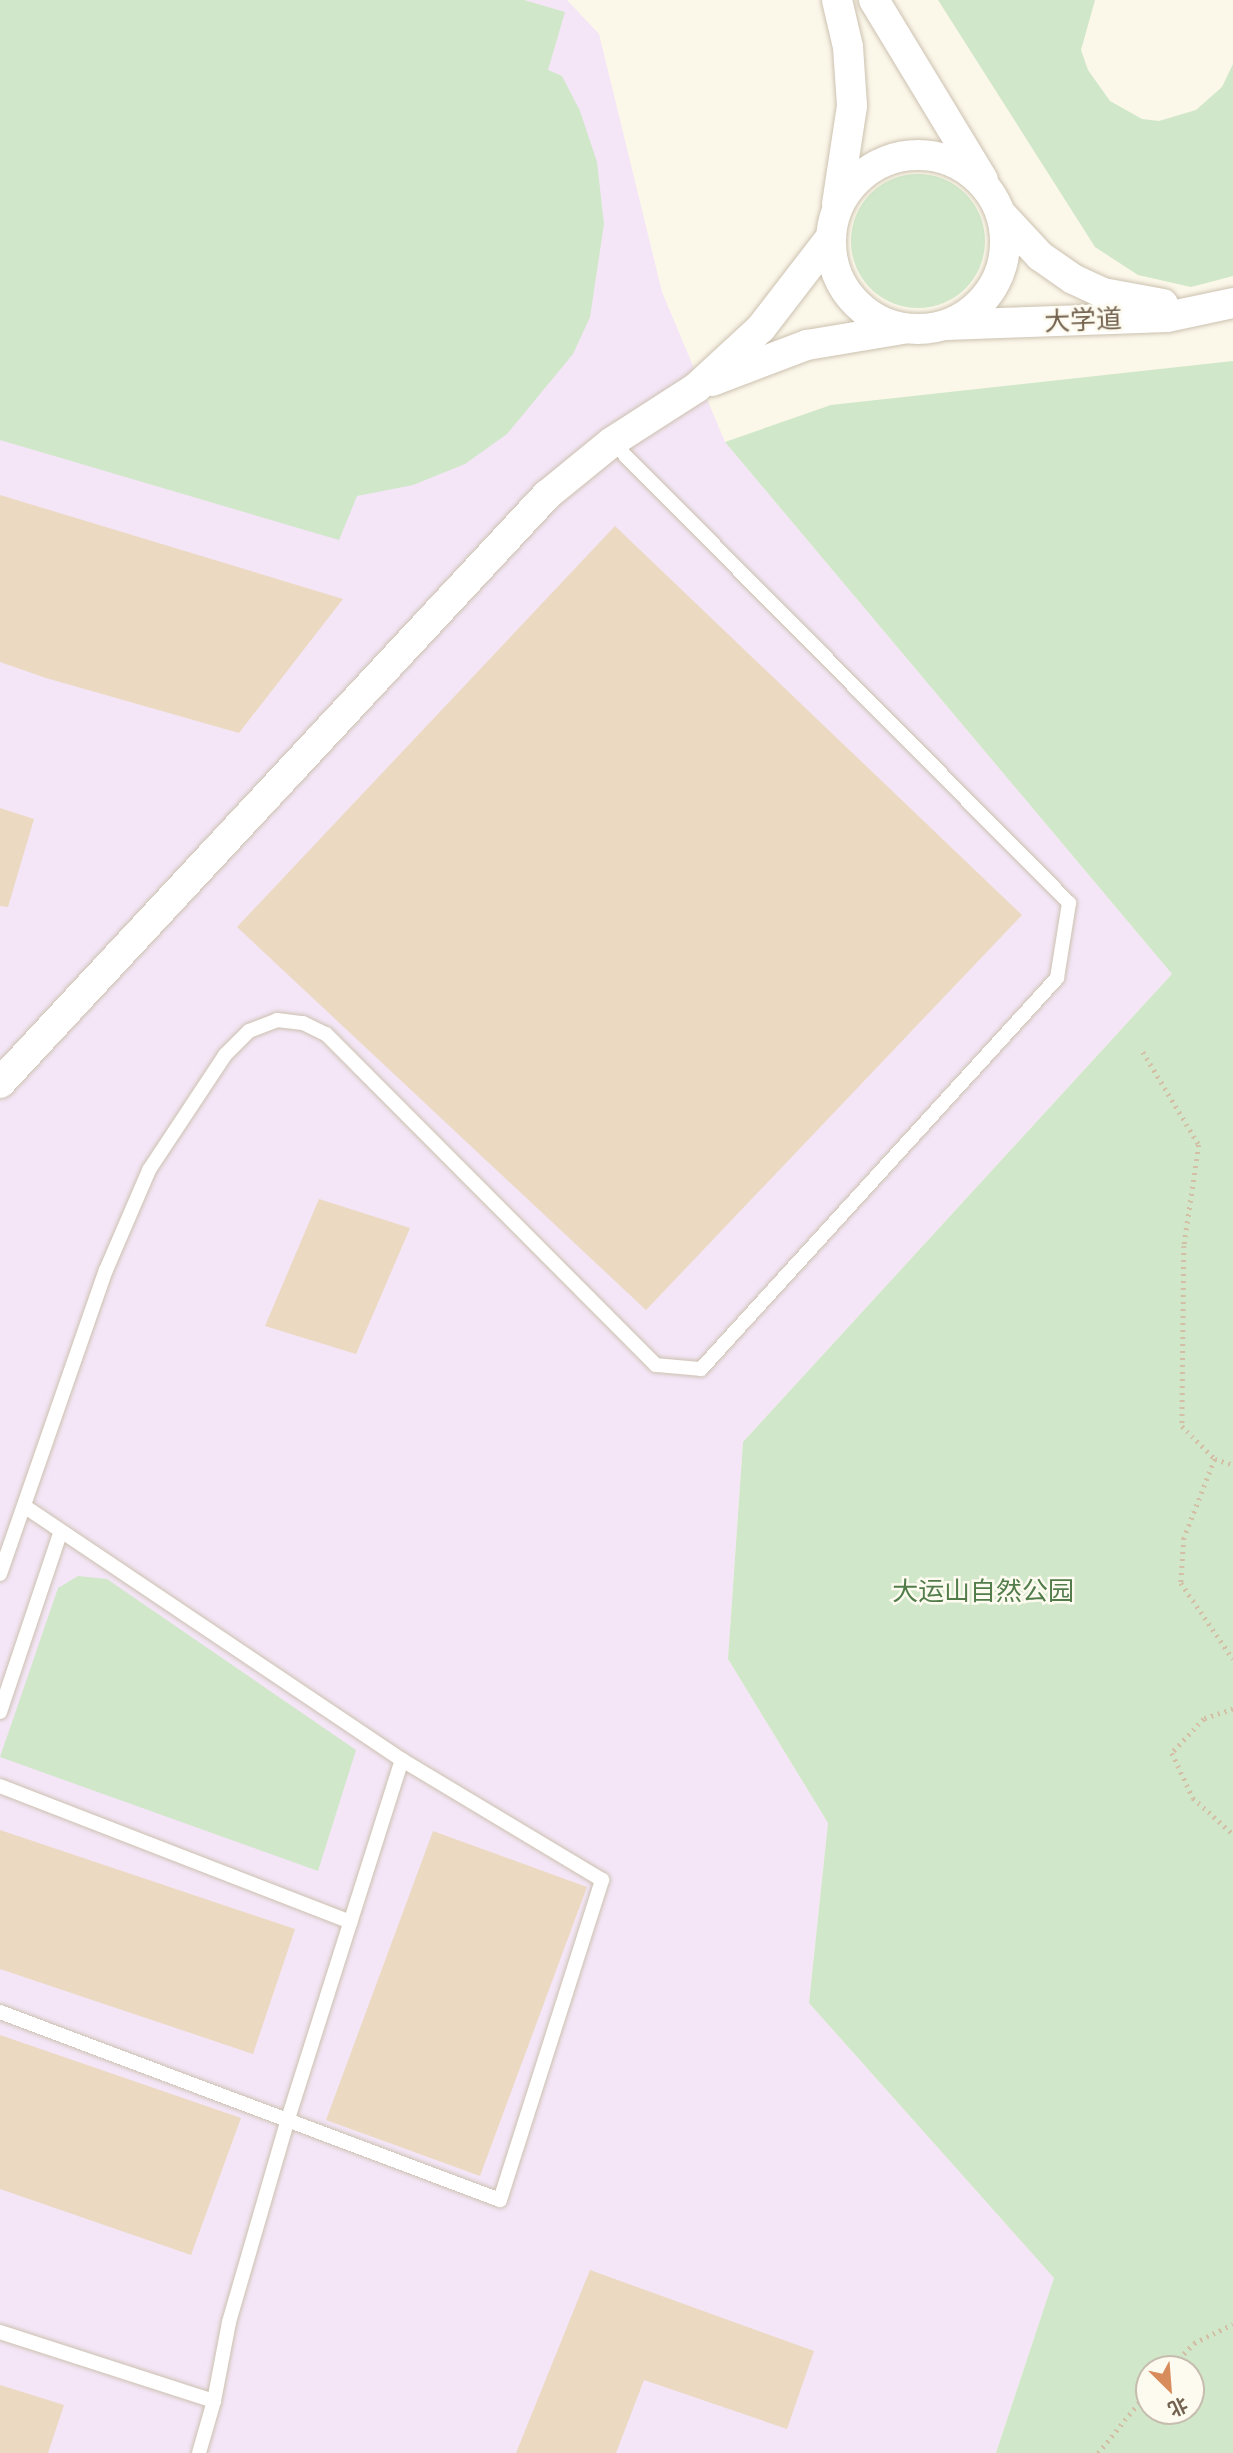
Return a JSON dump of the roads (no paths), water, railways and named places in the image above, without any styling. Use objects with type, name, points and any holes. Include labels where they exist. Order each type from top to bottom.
[{"type":"street","name":"大学道","points":[[837,0],[848,47],[852,106],[833,225],[843,286],[861,308],[886,323],[928,327],[1167,317],[1228,305]]},
{"type":"street","name":"大学道","points":[[874,0],[995,202],[1002,268],[988,294],[968,313],[928,327]]},
{"type":"street","name":"大学道","points":[[833,225],[866,172],[916,155],[944,158],[968,170],[1040,256],[1103,293],[1228,305]]},
{"type":"street","points":[[0,1083],[547,495],[612,442],[696,388],[761,328],[833,225]]},
{"type":"street","points":[[696,388],[807,345],[928,327]]},
{"type":"lane","points":[[0,1574],[106,1270],[149,1170],[225,1055],[249,1031],[277,1020],[303,1023],[326,1034],[656,1365],[701,1369],[1057,978],[1069,903],[612,442]]},
{"type":"lane","points":[[0,2012],[500,2200],[602,1880],[402,1760],[60,1534],[25,1507]]},
{"type":"lane","points":[[0,1712],[60,1534]]},
{"type":"lane","points":[[200,2453],[214,2401],[229,2322],[287,2122],[402,1760]]},
{"type":"lane","points":[[0,1786],[351,1922]]},
{"type":"lane","points":[[0,2332],[214,2401]]},
{"type":"park label","name":"大运山自然公园","points":[[983,1591]]}]
